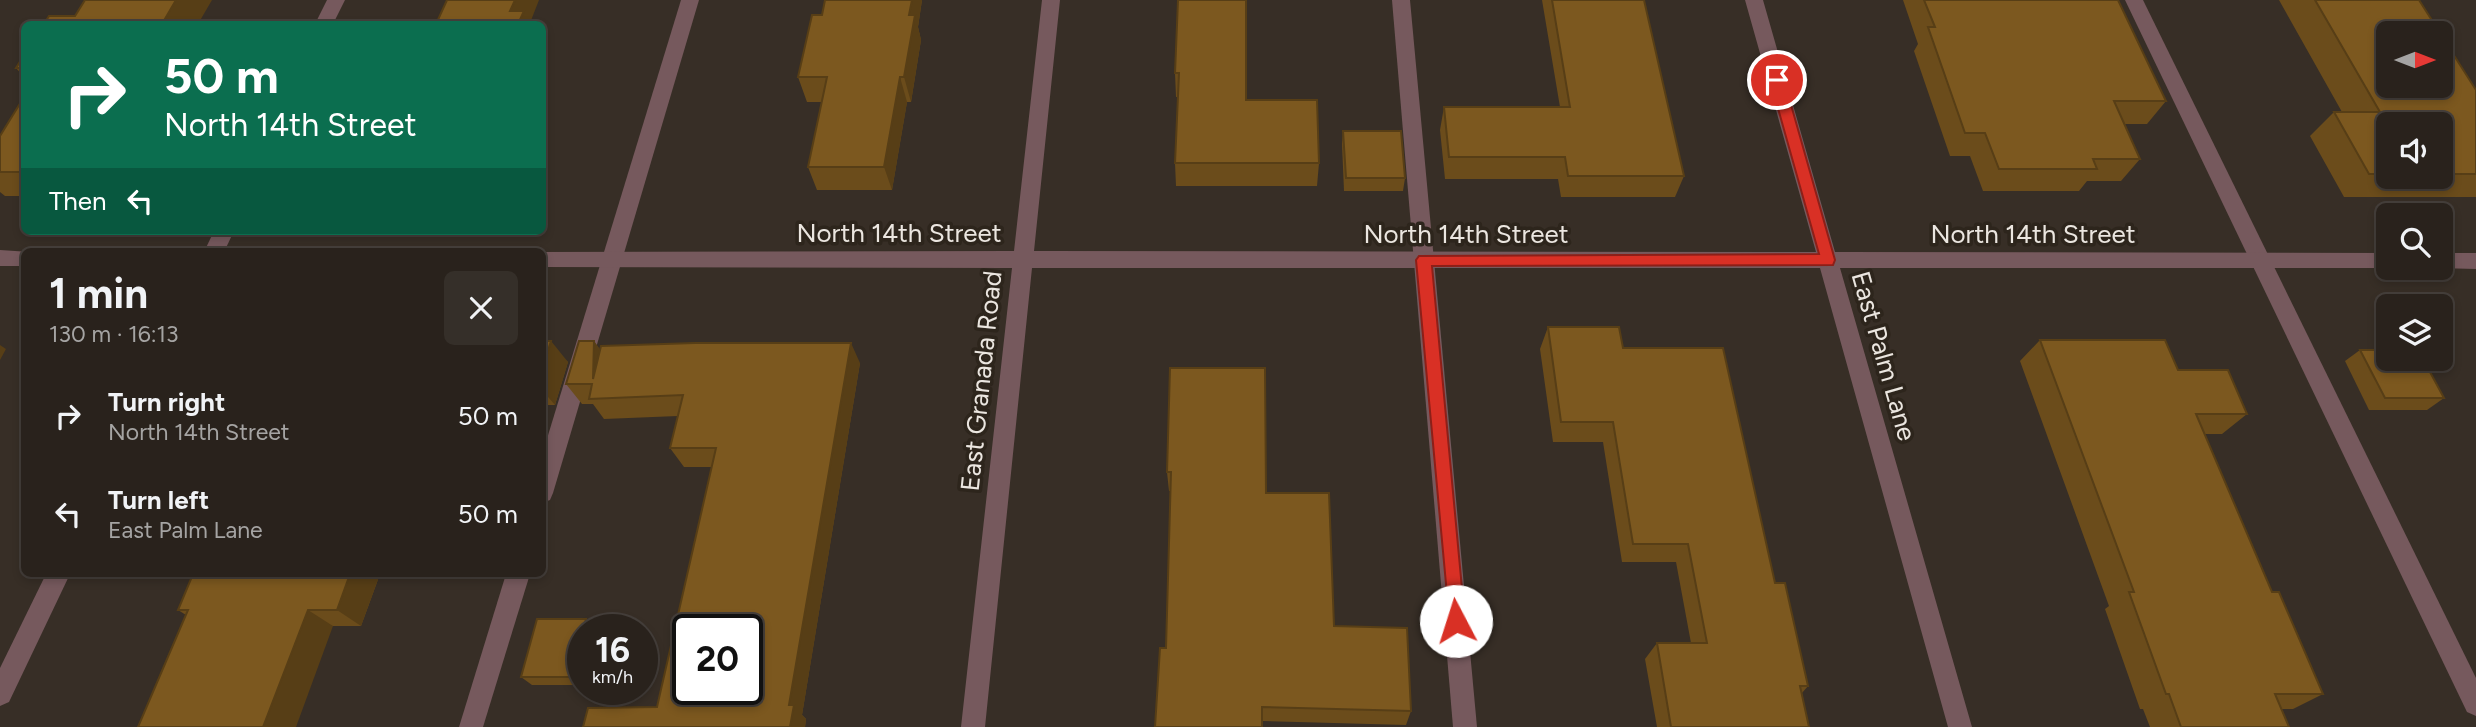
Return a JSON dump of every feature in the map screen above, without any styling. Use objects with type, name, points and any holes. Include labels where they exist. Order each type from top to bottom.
[{"type":"street","points":[[326,21],[336,0]]},
{"type":"street","points":[[546,480],[690,0]]},
{"type":"street","name":"East Granada Road","points":[[973,727],[1051,0]]},
{"type":"street","points":[[1401,0],[1465,727]]},
{"type":"street","name":"East Palm Lane","points":[[1754,0],[1960,727]]},
{"type":"street","points":[[2134,0],[2476,704]]},
{"type":"street","points":[[0,258],[21,258]]},
{"type":"street","name":"North 14th Street","points":[[546,259],[2376,261]]},
{"type":"street","points":[[2453,261],[2476,261]]},
{"type":"street","points":[[0,694],[57,577]]},
{"type":"street","points":[[471,727],[517,577]]},
{"type":"building","points":[[85,0],[176,0],[164,21],[46,21],[49,16],[75,16]]},
{"type":"building","points":[[447,0],[515,0],[510,11],[524,11],[519,21],[437,21]]},
{"type":"building","points":[[825,0],[912,0],[909,15],[915,15],[904,77],[900,77],[884,167],[808,167],[827,77],[798,77],[812,15],[822,15]]},
{"type":"building","points":[[1178,0],[1246,0],[1246,100],[1317,100],[1319,163],[1175,163],[1179,73],[1175,73]]},
{"type":"building","points":[[1552,0],[1644,0],[1684,176],[1568,176],[1565,157],[1449,157],[1444,107],[1570,107]]},
{"type":"building","points":[[1924,0],[2118,0],[2166,101],[2114,101],[2140,159],[2093,159],[2097,169],[1999,169],[1985,133],[1965,133],[1928,27],[1935,27]]},
{"type":"building","points":[[2315,0],[2419,0],[2432,21],[2376,21],[2376,98],[2454,98],[2454,55],[2476,90],[2476,174],[2453,174],[2453,112],[2380,112]]},
{"type":"building","points":[[21,102],[21,172],[0,172],[0,136]]},
{"type":"building","points":[[2334,112],[2376,112],[2376,174],[2369,174]]},
{"type":"building","points":[[1343,131],[1401,131],[1405,178],[1346,178]]},
{"type":"building","points":[[1548,327],[1619,327],[1623,348],[1723,348],[1775,583],[1785,583],[1808,686],[1800,686],[1809,727],[1671,727],[1657,643],[1707,643],[1688,544],[1633,544],[1613,422],[1561,422]]},
{"type":"building","points":[[2040,340],[2165,340],[2178,370],[2228,370],[2247,414],[2196,414],[2272,592],[2279,592],[2323,694],[2275,694],[2289,727],[2181,727],[2169,694],[2166,694],[2129,592],[2134,592]]},
{"type":"building","points":[[546,341],[551,341],[546,357]]},
{"type":"building","points":[[579,341],[594,341],[593,379],[601,346],[851,343],[789,705],[794,705],[790,727],[583,727],[588,708],[657,707],[672,641],[672,705],[763,705],[763,614],[678,614],[716,448],[670,448],[683,395],[589,399],[592,384],[566,384]]},
{"type":"building","points":[[2360,350],[2376,350],[2376,371],[2429,371],[2444,398],[2385,398]]},
{"type":"building","points":[[1170,368],[1265,368],[1266,493],[1329,493],[1334,626],[1407,628],[1411,711],[1262,707],[1262,727],[1155,727],[1160,648],[1166,648],[1171,472],[1167,472]]},
{"type":"building","points":[[192,577],[349,577],[337,610],[308,610],[263,727],[138,727],[188,610],[178,610]]},
{"type":"building","points":[[537,619],[567,619],[567,677],[521,677]]},
{"type":"route","points":[[1456,621],[1424,260],[1828,260],[1777,80]]}]
